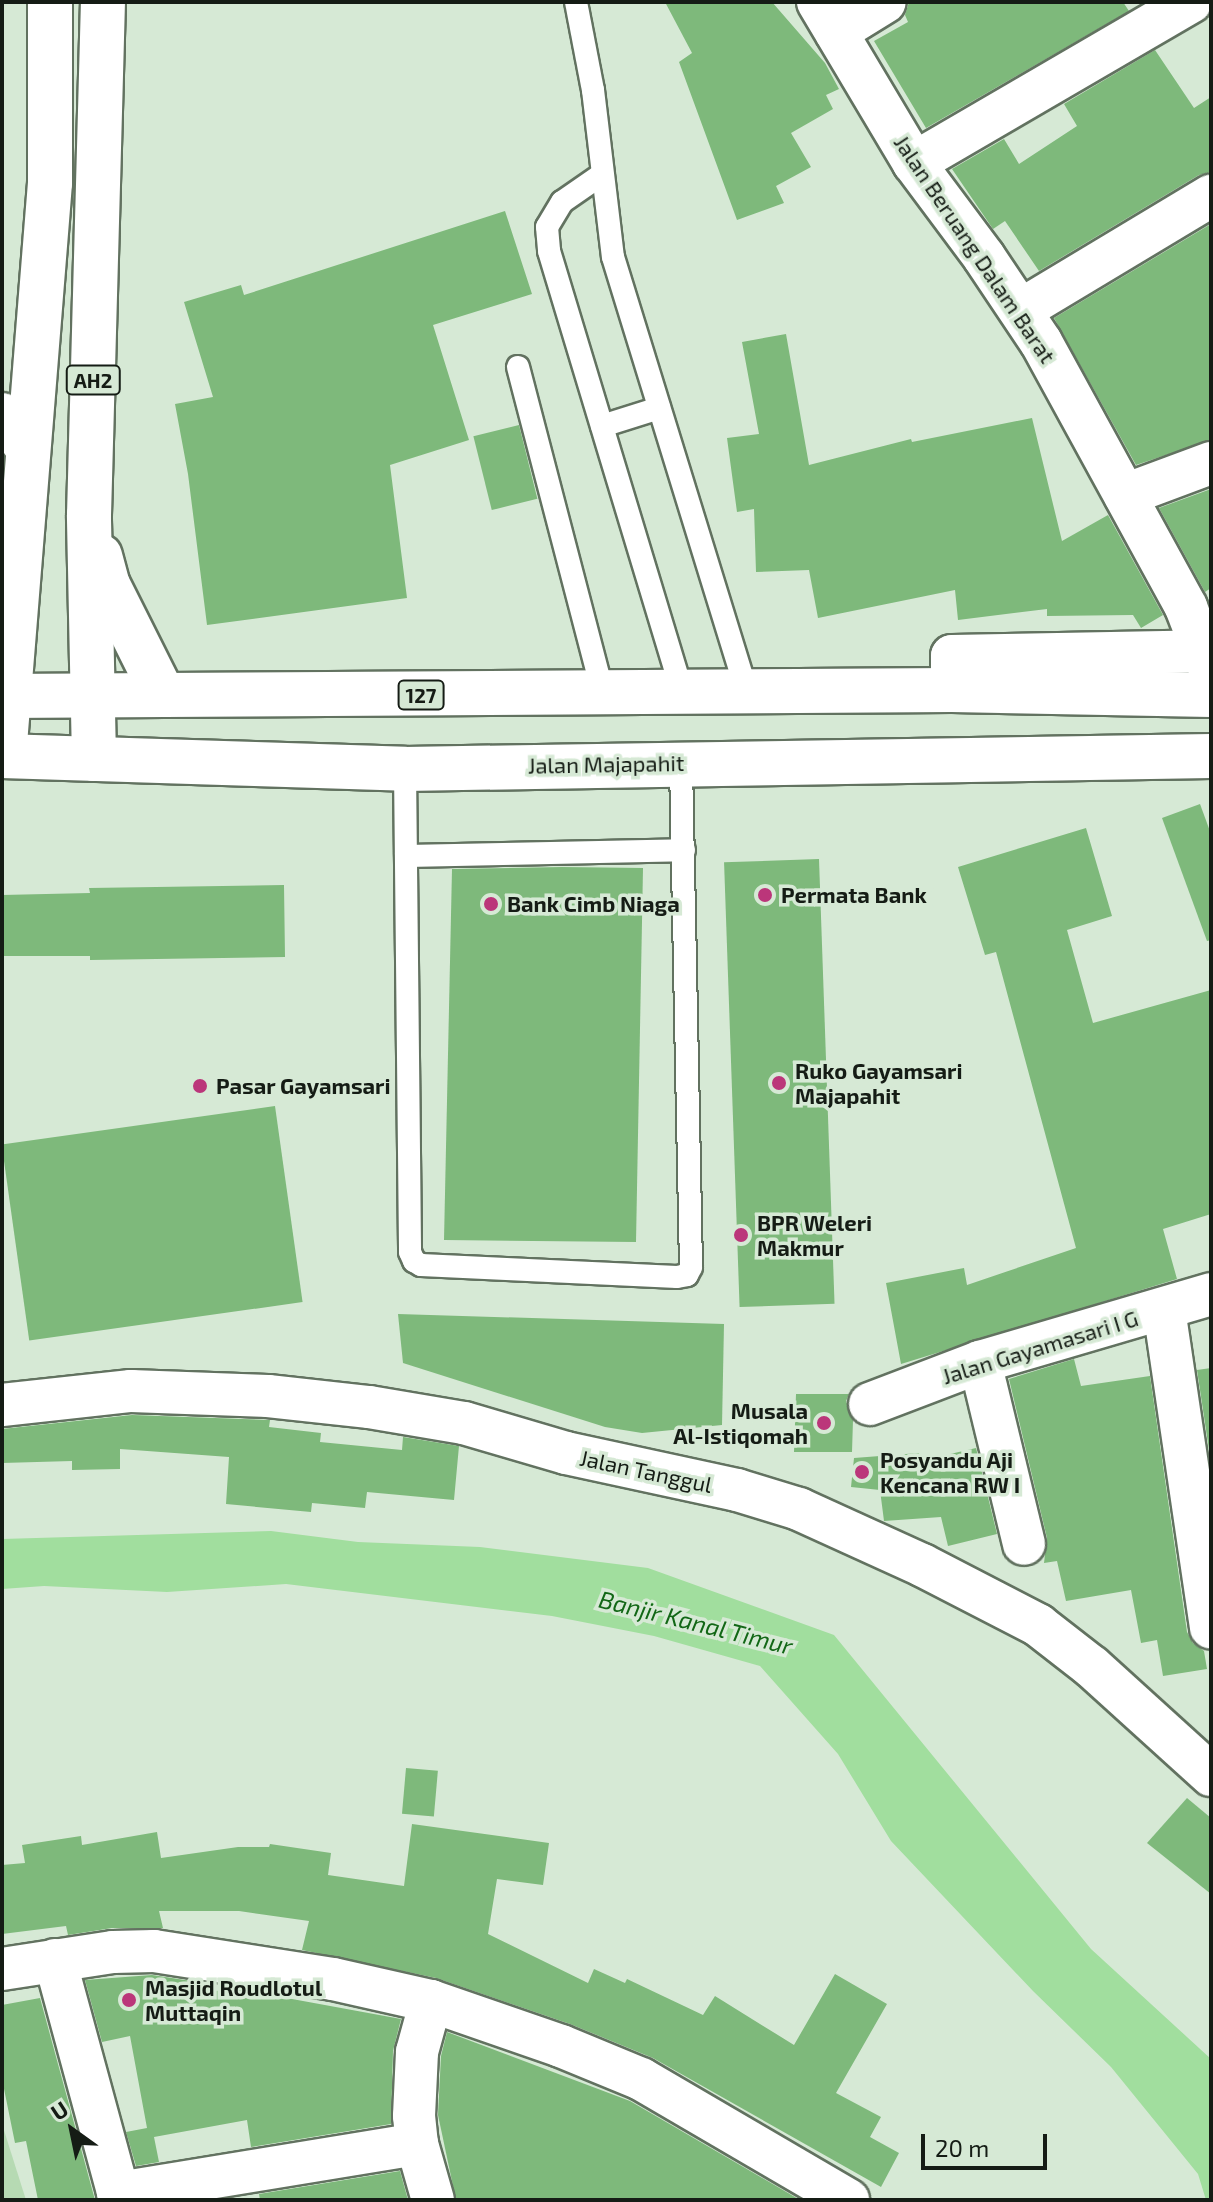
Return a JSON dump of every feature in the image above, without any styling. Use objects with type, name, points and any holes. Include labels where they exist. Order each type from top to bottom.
[{"type":"main road","name":"AH2","points":[[3,756],[4,696],[50,183],[50,2]]},
{"type":"main road","name":"AH2","points":[[94,759],[89,515],[103,2]]},
{"type":"main road","points":[[2,530],[26,463]]},
{"type":"main road","points":[[89,515],[108,585],[163,695]]},
{"type":"main road","name":"127","points":[[4,696],[683,695],[952,690],[1211,695]]},
{"type":"main road","name":"Jalan Majapahit","points":[[3,756],[405,769],[1211,756]]},
{"type":"street","points":[[827,17],[885,2]]},
{"type":"street","points":[[914,163],[1191,2]]},
{"type":"street","name":"Jalan Beruang Dalam Barat","points":[[827,17],[914,163],[1021,310],[1186,607],[1208,661]]},
{"type":"street","points":[[1021,310],[1211,196]]},
{"type":"street","points":[[2,414],[26,463]]},
{"type":"street","points":[[1125,495],[1211,463]]},
{"type":"street","points":[[952,690],[952,656],[1208,661]]},
{"type":"street","name":"Jalan Gayamasari I G","points":[[870,1404],[980,1362],[1211,1294]]},
{"type":"street","points":[[1164,1309],[1211,1628]]},
{"type":"street","points":[[980,1362],[1024,1544]]},
{"type":"street","name":"Jalan Tanggul","points":[[2,1405],[131,1391],[268,1396],[369,1407],[464,1423],[633,1470],[762,1498],[855,1533],[1038,1625],[1092,1667],[1211,1775]]},
{"type":"street","points":[[2,1969],[113,1952],[154,1951],[333,1979],[431,2001],[561,2046],[641,2079],[848,2200]]},
{"type":"street","points":[[55,1960],[119,2197],[417,2144]]},
{"type":"street","points":[[431,2001],[417,2052],[414,2085],[417,2144],[433,2200]]},
{"type":"lane","points":[[576,2],[593,90],[613,257],[747,693]]},
{"type":"lane","points":[[601,175],[562,202],[547,227],[549,251],[683,695]]},
{"type":"lane","points":[[518,367],[603,694]]},
{"type":"lane","points":[[602,426],[659,408]]},
{"type":"lane","points":[[405,769],[410,1252],[414,1261],[421,1265],[677,1277],[687,1275],[691,1267],[681,763]]},
{"type":"lane","points":[[406,856],[684,850]]},
{"type":"shaded area","points":[[2,2124],[26,2200],[2,2200]]},
{"type":"water","name":"Banjir Kanal Timur","points":[[271,1531],[358,1542],[480,1547],[648,1568],[834,1635],[1091,1949],[1211,2059],[1211,2200],[1206,2200],[1198,2174],[1111,2067],[1033,1991],[891,1841],[838,1754],[760,1666],[654,1636],[552,1616],[286,1584],[167,1592],[44,1586],[2,1589],[2,1539]]},
{"type":"building","points":[[665,2],[772,2],[825,63],[839,89],[826,95],[833,109],[791,133],[811,167],[776,186],[784,203],[737,220],[679,62],[692,53]]},
{"type":"building","points":[[909,2],[1123,2],[1129,11],[926,128],[874,41],[908,22],[905,15]]},
{"type":"building","points":[[1155,50],[1194,108],[1211,97],[1211,172],[1199,175],[1039,271],[1005,221],[993,229],[952,169],[1004,139],[1019,164],[1077,126],[1064,104]]},
{"type":"building","points":[[505,211],[532,294],[433,325],[469,440],[390,465],[407,598],[207,625],[188,474],[175,404],[213,397],[184,302],[241,285],[244,295]]},
{"type":"building","points":[[1211,224],[1211,440],[1136,465],[1054,318]]},
{"type":"building","points":[[786,334],[809,465],[911,439],[912,442],[1032,418],[1062,541],[1108,515],[1163,615],[1141,628],[1133,615],[1047,616],[1047,609],[958,620],[955,590],[818,618],[809,570],[756,572],[754,509],[737,512],[727,438],[759,434],[742,342]]},
{"type":"building","points":[[519,425],[537,499],[492,510],[473,436]]},
{"type":"building","points":[[1211,489],[1211,588],[1205,592],[1159,508]]},
{"type":"building","points":[[1200,804],[1211,834],[1211,940],[1207,941],[1162,818]]},
{"type":"building","points":[[1086,828],[1112,916],[1067,930],[1093,1023],[1211,990],[1211,1214],[1163,1229],[1177,1279],[901,1364],[886,1283],[964,1268],[967,1285],[1076,1248],[996,952],[985,955],[958,867]]},
{"type":"building","name":"Ruko Gayamsari Majapahit","points":[[819,859],[835,1304],[740,1307],[724,862]]},
{"type":"building","points":[[643,868],[636,1242],[444,1240],[452,869]]},
{"type":"building","points":[[284,885],[285,957],[90,960],[90,956],[2,956],[2,895],[90,893],[89,888]]},
{"type":"building","points":[[275,1106],[303,1302],[29,1340],[2,1144]]},
{"type":"building","points":[[398,1314],[724,1324],[722,1425],[642,1433],[605,1427],[403,1363]]},
{"type":"building","points":[[1074,1359],[1081,1386],[1150,1376],[1187,1632],[1193,1643],[1204,1651],[1207,1669],[1163,1676],[1157,1640],[1141,1643],[1131,1590],[1066,1601],[1057,1561],[1044,1563],[1047,1538],[1009,1379]]},
{"type":"building","points":[[1211,1368],[1211,1463],[1197,1370]]},
{"type":"building","name":"Musala Al-Istiqomah","points":[[796,1394],[849,1394],[846,1401],[853,1420],[852,1452],[794,1452]]},
{"type":"building","points":[[132,1415],[270,1420],[269,1427],[321,1433],[320,1442],[402,1450],[403,1437],[459,1446],[454,1500],[367,1492],[365,1508],[312,1503],[311,1512],[226,1504],[229,1457],[120,1449],[120,1469],[72,1470],[72,1461],[2,1463],[2,1429]]},
{"type":"building","points":[[976,1448],[997,1534],[948,1546],[941,1517],[884,1521],[880,1490],[851,1487],[854,1458],[919,1453],[920,1461]]},
{"type":"building","points":[[406,1768],[438,1771],[434,1817],[402,1814]]},
{"type":"building","points":[[1187,1798],[1211,1818],[1211,1894],[1147,1843]]},
{"type":"building","points":[[412,1824],[549,1843],[543,1885],[497,1879],[488,1934],[588,1983],[594,1969],[625,1983],[627,1979],[703,2015],[715,1996],[794,2045],[835,1974],[887,2004],[836,2093],[881,2117],[870,2137],[899,2153],[881,2187],[653,2058],[570,2024],[436,1978],[302,1950],[309,1921],[239,1911],[159,1911],[163,1928],[112,1928],[68,1935],[66,1926],[2,1934],[2,1865],[25,1863],[22,1845],[81,1836],[82,1845],[157,1832],[161,1858],[238,1847],[269,1847],[270,1844],[331,1853],[328,1875],[404,1886]]},
{"type":"building","points":[[152,1975],[211,1984],[211,1992],[232,1988],[401,2019],[393,2051],[391,2124],[251,2147],[247,2120],[154,2137],[159,2162],[136,2166],[126,2132],[147,2128],[130,2036],[102,2042],[85,1980]]},
{"type":"building","points":[[40,1998],[95,2200],[38,2200],[26,2141],[15,2143],[2,2079],[2,2005]]},
{"type":"building","points":[[447,2032],[630,2101],[800,2200],[456,2200],[438,2115],[441,2056]]},
{"type":"building","points":[[400,2171],[408,2200],[260,2200],[259,2194]]},
{"type":"place","name":"Permata Bank","points":[[765,895]]},
{"type":"place","name":"Bank Cimb Niaga","points":[[491,904]]},
{"type":"place","name":"Ruko Gayamsari Majapahit","points":[[779,1083]]},
{"type":"place","name":"Pasar Gayamsari","points":[[200,1086]]},
{"type":"place","name":"BPR Weleri Makmur","points":[[741,1235]]},
{"type":"place","name":"Musala Al-Istiqomah","points":[[824,1423]]},
{"type":"place","name":"Posyandu Aji Kencana RW I","points":[[862,1472]]},
{"type":"place","name":"Masjid Roudlotul Muttaqin","points":[[129,2000]]}]
